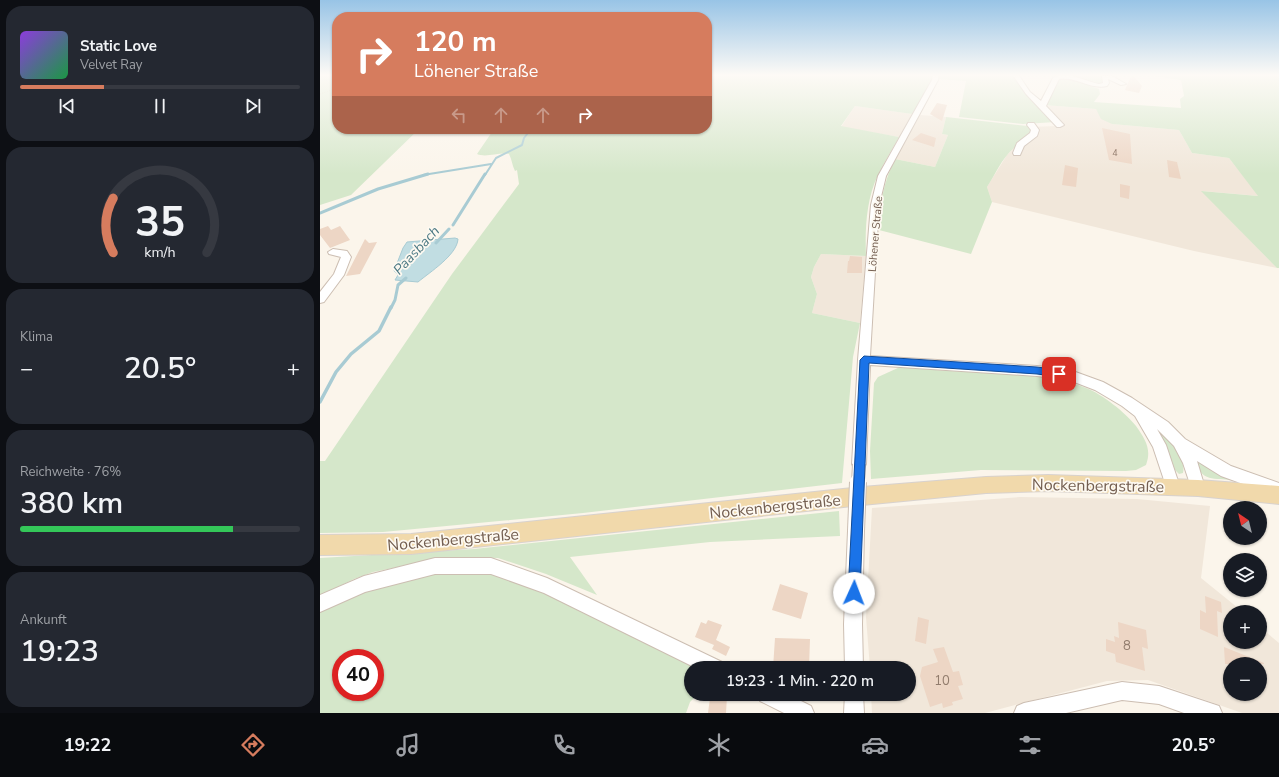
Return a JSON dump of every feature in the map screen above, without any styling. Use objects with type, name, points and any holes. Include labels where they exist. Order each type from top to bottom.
[{"type":"main road","name":"Nockenbergstraße","points":[[320,545],[411,544],[862,496],[986,485],[1048,483],[1173,487],[1279,495]]},
{"type":"street","name":"Löhener Straße","points":[[854,661],[853,624],[859,464],[864,360],[875,205],[882,176],[921,107]]},
{"type":"street","points":[[1043,107],[1060,125]]},
{"type":"street","points":[[1016,153],[1020,145],[1034,134],[1035,130],[1031,125]]},
{"type":"street","points":[[320,299],[339,275],[346,257],[343,253],[333,252]]},
{"type":"street","points":[[864,360],[1037,371],[1070,375],[1112,393],[1163,426],[1180,443],[1226,471],[1279,490]]},
{"type":"street","points":[[1140,412],[1159,445],[1173,487]]},
{"type":"street","points":[[1180,443],[1190,462],[1198,488]]},
{"type":"street","name":"Nockenbergstraße","points":[[320,604],[364,584],[435,566],[491,566],[547,586],[702,661]]},
{"type":"street","points":[[1024,713],[1122,691],[1159,695],[1212,713]]},
{"type":"street","points":[[781,701],[804,713]]},
{"type":"street","points":[[854,701],[854,713]]},
{"type":"shaded area","points":[[854,107],[912,114],[899,137],[841,127]]},
{"type":"shaded area","points":[[1046,107],[1096,109],[1112,124],[1179,130],[1192,153],[1229,158],[1259,196],[1202,191],[1277,268],[1194,251],[992,202],[987,187],[1007,155],[1030,127],[1056,126],[1060,120]]},
{"type":"shaded area","points":[[920,115],[946,117],[942,134],[948,135],[935,167],[895,159]]},
{"type":"shaded area","points":[[821,254],[866,256],[860,323],[812,313],[817,294],[811,277],[814,267]]},
{"type":"shaded area","points":[[1020,497],[1137,499],[1210,506],[1201,578],[1234,605],[1223,605],[1223,649],[1267,649],[1267,633],[1279,643],[1279,713],[1242,713],[1148,680],[1107,681],[985,713],[872,713],[871,701],[916,701],[916,661],[869,661],[866,617],[872,508]]},
{"type":"green space","points":[[320,107],[332,107],[332,134],[414,134],[351,195],[320,205]]},
{"type":"green space","points":[[712,107],[854,107],[841,126],[899,137],[880,170],[871,194],[866,225],[866,256],[821,254],[814,267],[811,277],[817,294],[812,313],[860,323],[853,357],[842,483],[583,513],[383,532],[320,533],[320,461],[325,461],[452,274],[519,184],[517,170],[515,171],[509,154],[477,154],[491,134],[712,134]]},
{"type":"green space","points":[[864,107],[916,107],[912,114]]},
{"type":"green space","points":[[961,107],[1041,107],[1056,122],[1023,124],[959,117]]},
{"type":"green space","points":[[1074,107],[1279,107],[1279,268],[1277,268],[1201,191],[1258,196],[1229,158],[1192,153],[1179,130],[1112,124],[1101,119],[1096,109]]},
{"type":"green space","points":[[946,117],[1027,126],[1033,130],[1029,136],[1005,158],[987,187],[992,202],[971,254],[879,230],[883,194],[895,159],[935,167],[948,135],[942,134]]},
{"type":"green space","points":[[900,367],[945,371],[1015,374],[1063,381],[1086,388],[1113,404],[1136,426],[1147,444],[1148,459],[1146,465],[1136,470],[1126,471],[981,470],[871,479],[870,451],[874,383],[878,377]]},
{"type":"green space","points":[[1154,426],[1169,441],[1178,453],[1182,460],[1183,473],[1179,474],[1175,470],[1166,444]]},
{"type":"green space","points":[[1197,461],[1232,480],[1214,479],[1205,476],[1198,468]]},
{"type":"green space","points":[[839,511],[840,536],[710,542],[570,557],[597,595],[546,574],[498,558],[461,557],[428,561],[373,572],[354,579],[320,596],[320,558],[474,549]]},
{"type":"green space","points":[[489,571],[544,590],[685,661],[684,701],[691,701],[686,713],[320,713],[320,610],[364,591],[434,572]]},
{"type":"water","points":[[458,239],[456,245],[448,257],[418,282],[395,280],[398,275],[394,271],[407,242]]},
{"type":"building","points":[[934,107],[946,107],[942,121],[930,114]]},
{"type":"building","points":[[1102,128],[1130,134],[1132,164],[1109,160]]},
{"type":"building","points":[[921,133],[936,138],[934,147],[912,140]]},
{"type":"building","points":[[1167,160],[1177,162],[1181,179],[1169,177]]},
{"type":"building","points":[[1065,165],[1078,168],[1076,187],[1062,185]]},
{"type":"building","points":[[1120,184],[1130,186],[1129,199],[1120,197]]},
{"type":"building","points":[[328,226],[331,230],[340,226],[350,240],[330,248],[320,235],[320,229]]},
{"type":"building","points":[[365,239],[369,243],[377,242],[360,274],[346,276]]},
{"type":"building","points":[[850,256],[862,257],[862,273],[847,273]]},
{"type":"building","points":[[780,584],[808,593],[801,619],[772,610]]},
{"type":"building","points":[[1205,596],[1221,602],[1222,613],[1217,611],[1218,637],[1200,629],[1200,610],[1206,613]]},
{"type":"building","points":[[918,617],[929,620],[926,644],[915,641]]},
{"type":"building","points":[[708,620],[722,625],[716,640],[730,647],[726,656],[712,649],[714,645],[695,637],[701,622],[706,624]]},
{"type":"building","points":[[1118,622],[1146,630],[1148,649],[1142,647],[1145,671],[1116,662],[1115,654],[1106,651],[1106,639],[1115,642],[1114,636],[1119,638]]},
{"type":"building","points":[[775,638],[810,639],[809,661],[773,661]]},
{"type":"building","points":[[944,647],[953,672],[959,671],[963,685],[958,686],[963,699],[952,702],[953,705],[943,708],[942,703],[930,707],[920,676],[922,667],[938,662],[933,649]]},
{"type":"building","points":[[1224,649],[1229,649],[1249,657],[1225,657]]},
{"type":"building","points":[[710,701],[727,701],[726,713],[708,713]]},
{"type":"waterway","name":"Paasbach","points":[[485,175],[496,158],[522,145],[527,134]]},
{"type":"waterway","points":[[427,174],[491,164]]},
{"type":"waterway","points":[[320,213],[378,189],[427,174]]},
{"type":"waterway","name":"Paasbach","points":[[453,225],[485,174]]},
{"type":"waterway","name":"Paasbach","points":[[436,243],[449,229]]},
{"type":"waterway","name":"Paasbach","points":[[391,308],[395,300],[398,285],[406,278]]},
{"type":"waterway","name":"Paasbach","points":[[320,402],[336,372],[351,354],[379,331],[391,307]]},
{"type":"route","points":[[854,593],[864,360],[1037,371],[1059,374]]}]
